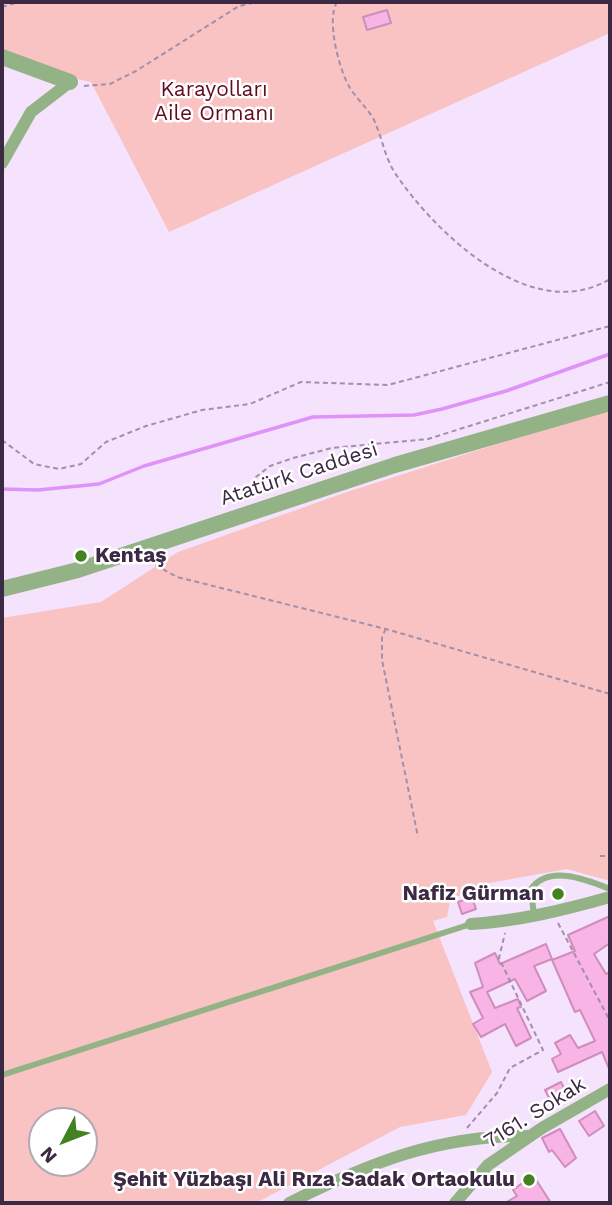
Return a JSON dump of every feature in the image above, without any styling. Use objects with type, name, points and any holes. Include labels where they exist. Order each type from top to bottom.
[{"type":"street","points":[[2,57],[70,82]]},
{"type":"street","points":[[2,163],[31,112],[70,82]]},
{"type":"street","name":"Atatürk Caddesi","points":[[2,589],[78,570],[382,470],[610,403]]},
{"type":"street","points":[[471,924],[508,922],[610,897]]},
{"type":"street","name":"7161. Sokak","points":[[455,1203],[488,1165],[529,1136],[610,1089]]},
{"type":"street","points":[[289,1203],[353,1171],[458,1139],[529,1136]]},
{"type":"lane","points":[[534,916],[531,889],[537,881],[549,876],[562,876],[610,889]]},
{"type":"lane","points":[[2,1074],[471,924]]},
{"type":"path","points":[[2,7],[19,2]]},
{"type":"path","points":[[70,82],[78,86],[110,84],[239,6],[257,2]]},
{"type":"path","points":[[337,2],[332,10],[339,67],[351,89],[374,120],[396,175],[448,235],[481,262],[530,286],[569,291],[596,288],[610,279]]},
{"type":"path","points":[[2,440],[33,464],[59,469],[81,464],[106,442],[146,426],[202,410],[250,404],[301,382],[388,385],[610,326]]},
{"type":"path","points":[[239,506],[256,477],[270,466],[293,458],[332,448],[428,439],[610,382]]},
{"type":"path","points":[[140,549],[157,568],[177,577],[386,629],[610,694]]},
{"type":"path","points":[[386,629],[382,660],[418,837]]},
{"type":"path","points":[[600,856],[610,856]]},
{"type":"path","points":[[553,913],[610,1021]]},
{"type":"path","points":[[458,1139],[497,1093],[510,1068],[543,1050],[499,958],[508,922]]},
{"type":"green space","name":"Karayolları Aile Ormanı","points":[[2,2],[610,2],[610,33],[169,232],[91,82],[2,62]]},
{"type":"green space","points":[[610,408],[610,881],[567,869],[478,885],[450,901],[447,917],[433,921],[492,1072],[466,1115],[400,1127],[256,1203],[2,1203],[2,618],[101,602],[178,552],[344,493]]},
{"type":"building","points":[[387,10],[391,23],[367,30],[363,17]]},
{"type":"building","points":[[472,897],[476,909],[462,914],[458,902]]},
{"type":"building","points":[[610,916],[610,943],[594,954],[606,974],[610,972],[610,1071],[602,1052],[558,1072],[552,1059],[561,1054],[555,1043],[570,1035],[578,1048],[595,1041],[580,1010],[575,1012],[552,960],[575,951],[568,935]]},
{"type":"building","points":[[546,944],[552,959],[534,966],[546,991],[527,1001],[515,979],[487,992],[495,1008],[518,999],[521,1007],[517,1008],[531,1038],[516,1046],[505,1024],[481,1037],[473,1024],[483,1018],[470,992],[483,987],[475,963],[495,953],[500,964]]},
{"type":"building","points":[[561,1082],[566,1092],[561,1094],[563,1098],[552,1104],[545,1090]]},
{"type":"building","points":[[595,1111],[604,1126],[589,1136],[579,1121]]},
{"type":"building","points":[[560,1129],[576,1158],[565,1167],[552,1150],[549,1152],[542,1138]]},
{"type":"building","points":[[533,1175],[551,1203],[505,1203],[517,1196],[513,1190]]},
{"type":"waterway","points":[[2,489],[38,490],[99,484],[144,466],[313,417],[414,415],[442,409],[506,391],[610,354]]},
{"type":"place","name":"Kentaş","points":[[81,556]]},
{"type":"place","name":"Nafiz Gürman","points":[[558,894]]},
{"type":"place","name":"Şehit Yüzbaşı Ali Rıza Sadak Ortaokulu","points":[[529,1180]]}]
